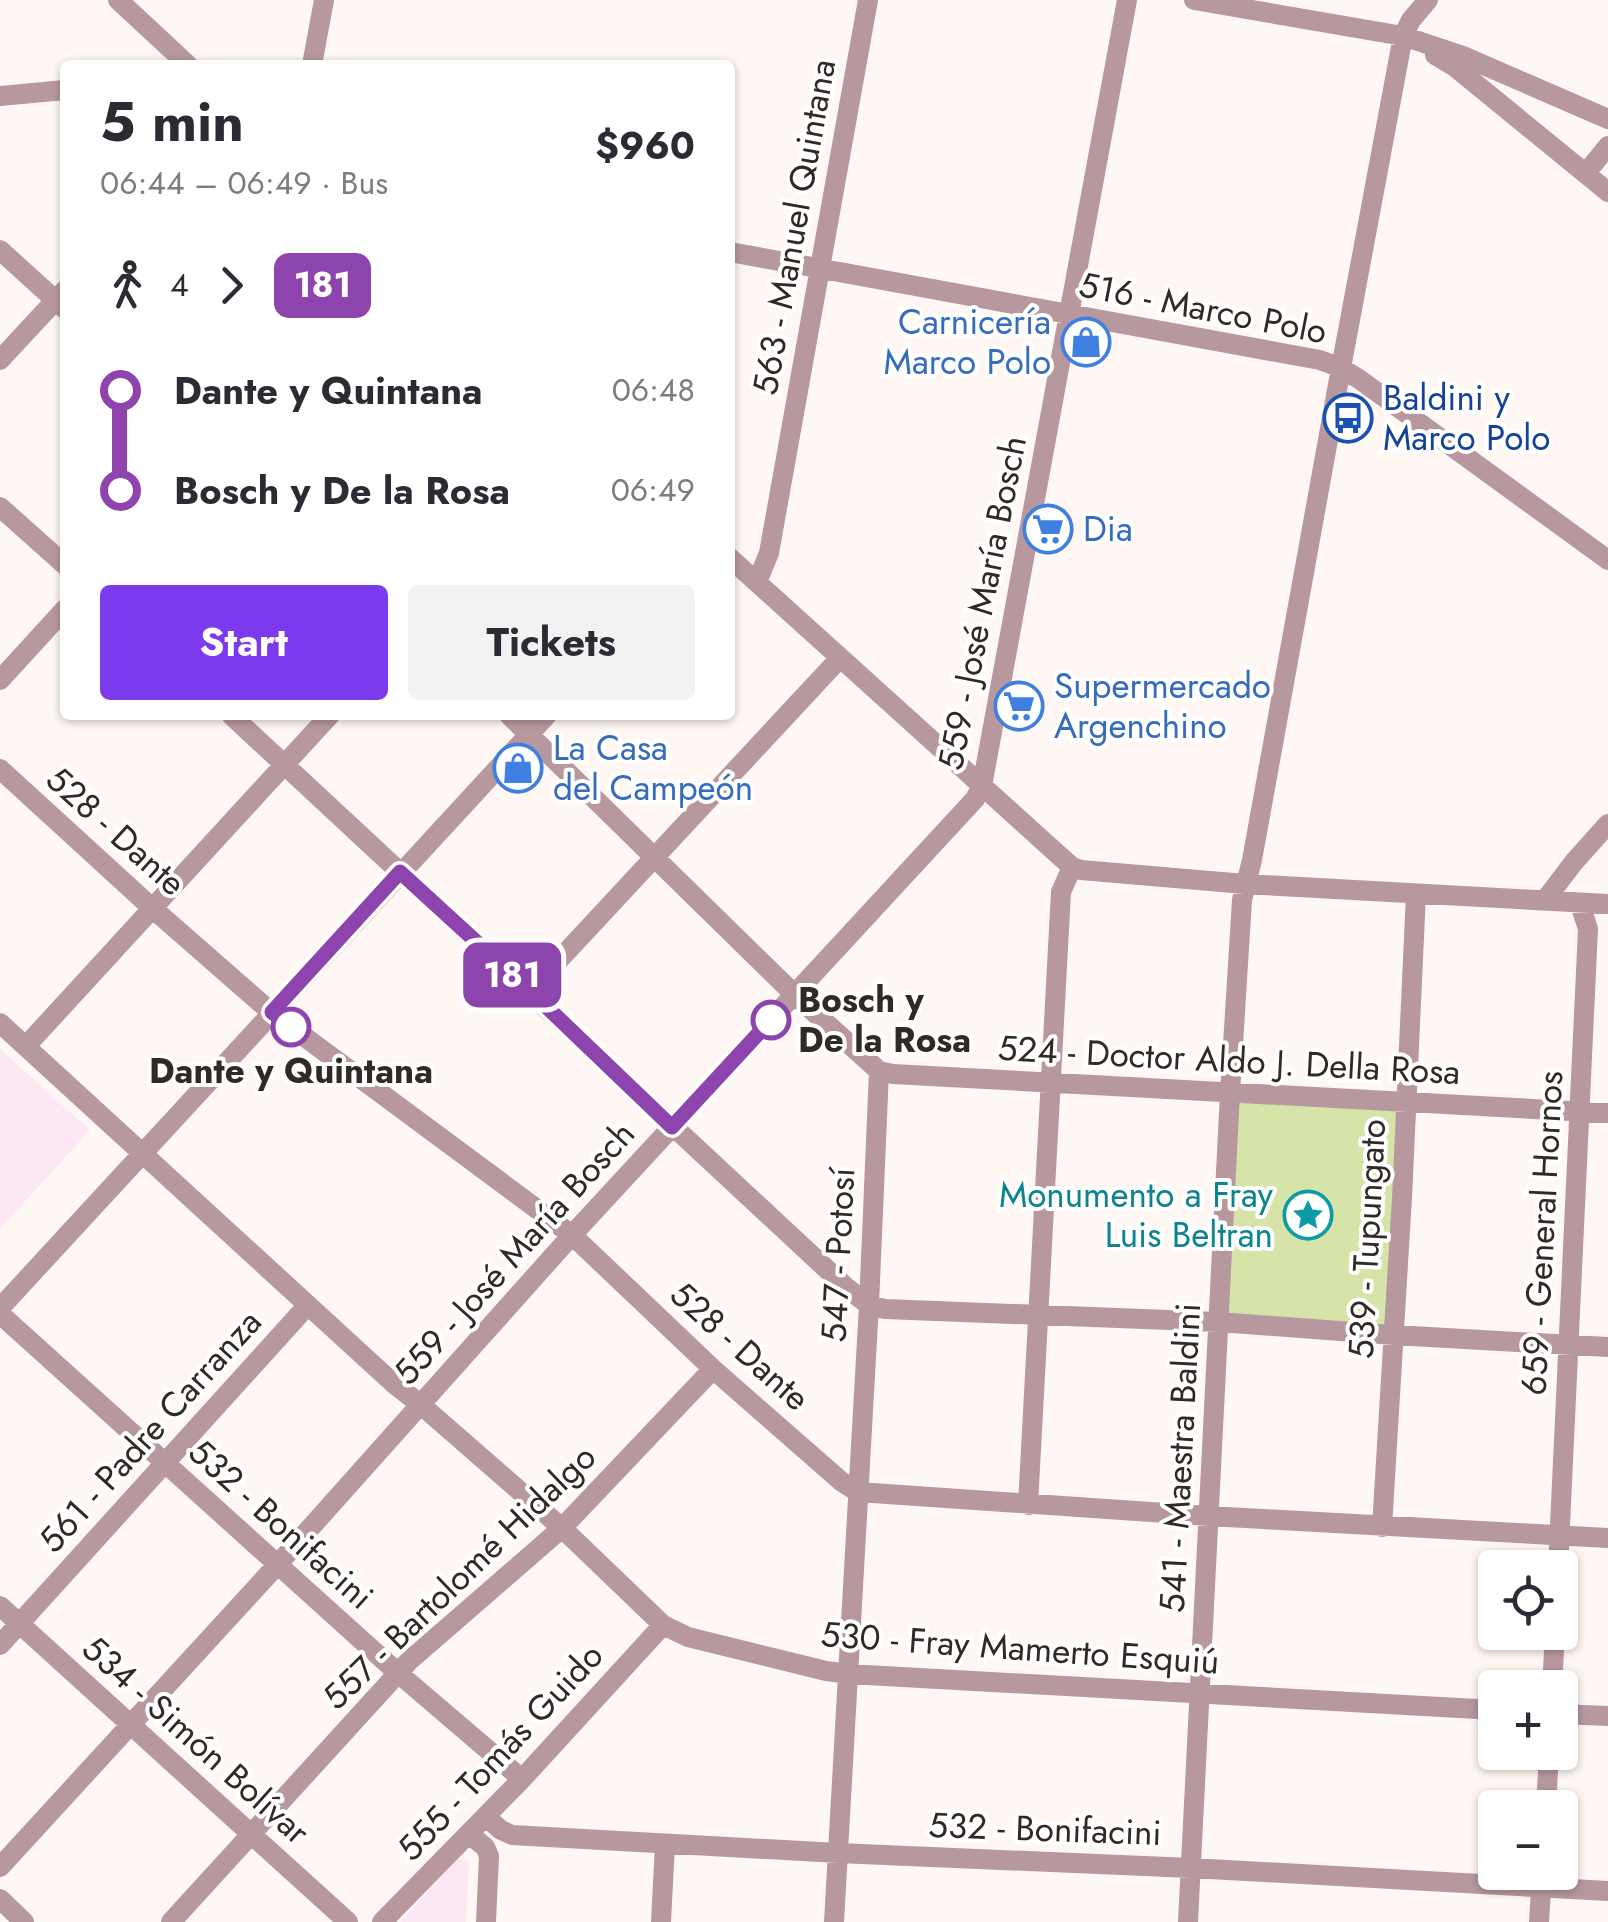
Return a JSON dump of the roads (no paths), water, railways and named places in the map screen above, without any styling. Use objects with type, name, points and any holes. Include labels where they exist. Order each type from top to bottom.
[{"type":"street","points":[[118,0],[183,60]]},
{"type":"street","points":[[313,60],[324,0]]},
{"type":"street","name":"563 - Manuel Quintana","points":[[758,582],[769,553],[868,0]]},
{"type":"street","name":"559 - José María Bosch","points":[[0,1867],[572,1235],[976,799],[982,786],[1127,0]]},
{"type":"street","points":[[1194,0],[1404,36],[1462,56],[1608,119]]},
{"type":"street","name":"541 - Maestra Baldini","points":[[1188,1922],[1242,900],[1404,36],[1411,20],[1428,0]]},
{"type":"street","points":[[1404,36],[1455,67],[1608,192]]},
{"type":"street","points":[[0,96],[60,90]]},
{"type":"street","points":[[1586,173],[1608,146]]},
{"type":"street","points":[[0,250],[60,297]]},
{"type":"street","name":"516 - Marco Polo","points":[[735,253],[1320,360],[1359,379],[1608,560]]},
{"type":"street","points":[[0,360],[60,301]]},
{"type":"street","points":[[0,507],[60,561]]},
{"type":"street","points":[[735,562],[1072,866],[1093,872],[1245,884],[1608,904]]},
{"type":"street","points":[[0,680],[60,614]]},
{"type":"street","points":[[530,991],[840,658]]},
{"type":"street","points":[[237,720],[672,1127],[870,1305],[885,1309],[1219,1322],[1608,1347]]},
{"type":"street","points":[[26,1046],[325,720]]},
{"type":"street","points":[[515,720],[794,994],[879,1070]]},
{"type":"street","points":[[0,1311],[543,720]]},
{"type":"street","name":"528 - Dante","points":[[0,768],[272,1012],[572,1235],[714,1369],[858,1492]]},
{"type":"street","points":[[1546,900],[1608,824]]},
{"type":"street","points":[[1028,1505],[1061,892],[1072,866]]},
{"type":"street","name":"539 - Tupungato","points":[[1382,1527],[1416,894]]},
{"type":"street","name":"659 - General Hornos","points":[[1559,1550],[1588,929],[1580,904]]},
{"type":"street","name":"530 - Fray Mamerto Esquiú","points":[[0,1023],[393,1383],[562,1528],[663,1625],[688,1638],[826,1672],[1478,1709]]},
{"type":"street","name":"524 - Doctor Aldo J. Della Rosa","points":[[879,1070],[893,1074],[1608,1113]]},
{"type":"street","name":"547 - Potosí","points":[[834,1922],[870,1305],[879,1070]]},
{"type":"street","name":"561 - Padre Carranza","points":[[0,1645],[308,1306]]},
{"type":"street","name":"532 - Bonifacini","points":[[0,1311],[522,1780]]},
{"type":"street","name":"557 - Bartolomé Hidalgo","points":[[171,1922],[398,1672],[562,1528],[714,1369]]},
{"type":"street","points":[[858,1492],[1608,1538]]},
{"type":"street","name":"534 - Simón Bolívar","points":[[0,1606],[348,1922]]},
{"type":"street","name":"555 - Tomás Guido","points":[[382,1922],[522,1780],[663,1625]]},
{"type":"street","points":[[1578,1715],[1608,1716]]},
{"type":"street","name":"532 - Bonifacini","points":[[486,1817],[512,1834],[665,1844],[1478,1878]]},
{"type":"street","points":[[469,1834],[485,1847],[489,1856],[486,1922]]},
{"type":"street","points":[[661,1922],[665,1844]]},
{"type":"street","name":"532 - Bonifacini","points":[[1578,1886],[1608,1891]]},
{"type":"street","points":[[1540,1922],[1542,1890]]},
{"type":"street","points":[[0,1900],[24,1922]]},
{"type":"place","name":"Carnicería Marco Polo","points":[[1086,342]]},
{"type":"place","name":"Baldini y Marco Polo","points":[[1348,418]]},
{"type":"place","name":"Dia","points":[[1048,529]]},
{"type":"place","name":"Supermercado Argenchino","points":[[1019,706]]},
{"type":"place","name":"La Casa del Campeón","points":[[518,768]]},
{"type":"place","name":"Bosch y De la Rosa","points":[[771,1020]]},
{"type":"place","name":"Dante y Quintana","points":[[291,1027]]},
{"type":"place","name":"Monumento a Fray Luis Beltran","points":[[1308,1215]]}]
